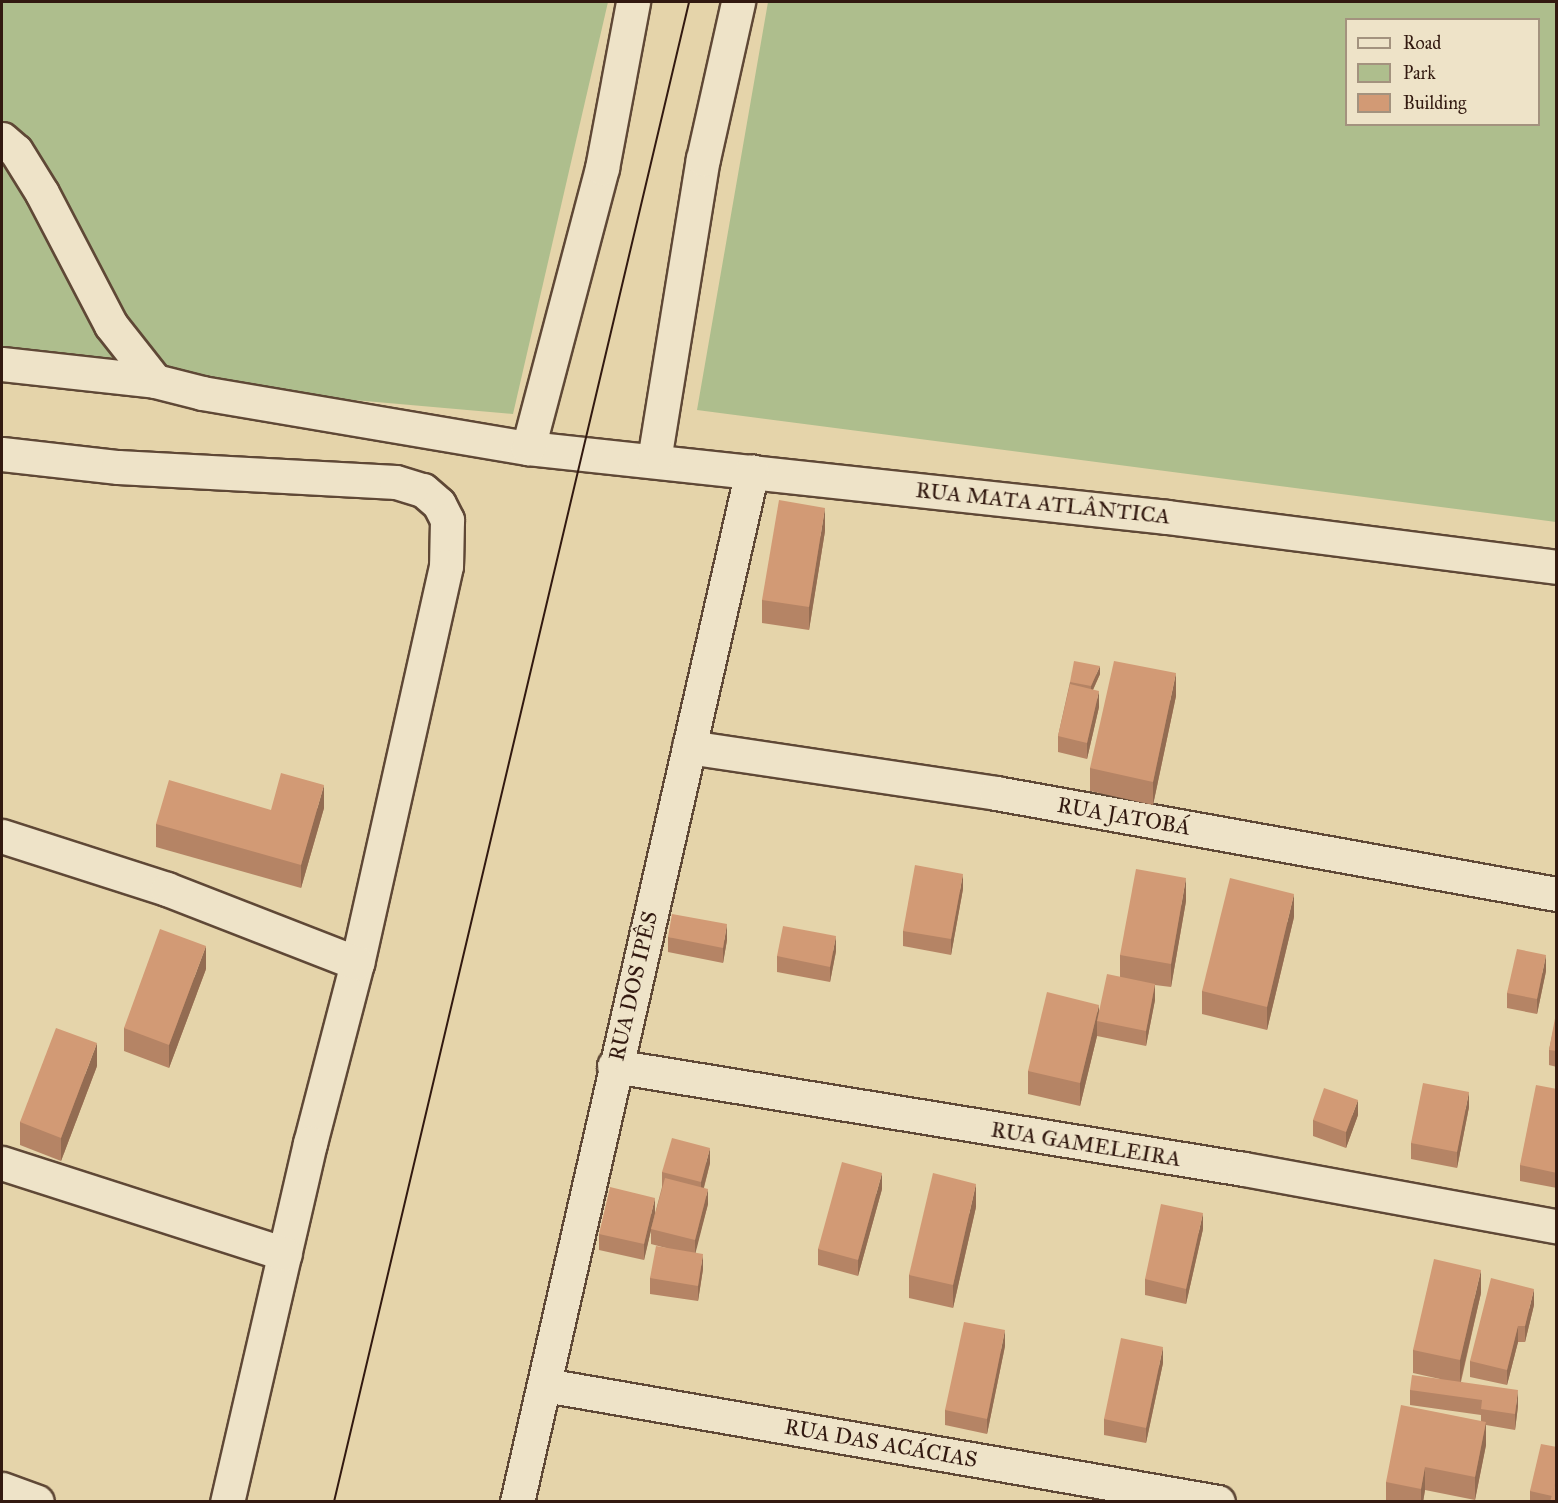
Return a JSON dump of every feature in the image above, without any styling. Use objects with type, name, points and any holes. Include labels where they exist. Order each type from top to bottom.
[{"type":"street","points":[[528,448],[602,168],[633,2]]},
{"type":"street","points":[[654,460],[703,159],[738,2]]},
{"type":"street","points":[[2,139],[16,151],[42,194],[111,325],[155,381]]},
{"type":"street","points":[[2,364],[155,381]]},
{"type":"street","name":"RUA MATA ATLÂNTICA","points":[[155,381],[528,448],[1167,517],[1557,567]]},
{"type":"street","points":[[2,454],[117,467],[396,482],[423,490],[439,504],[447,520],[446,566],[357,963],[226,1502]]},
{"type":"street","name":"RUA DOS IPÊS","points":[[517,1502],[545,1385],[614,1066],[752,471]]},
{"type":"street","name":"RUA JATOBÁ","points":[[689,747],[996,793],[1557,894]]},
{"type":"street","points":[[2,836],[167,889],[357,963]]},
{"type":"street","name":"RUA GAMELEIRA","points":[[614,1066],[1244,1169],[1557,1226]]},
{"type":"street","points":[[2,1163],[285,1254]]},
{"type":"street","name":"RUA DAS ACÁCIAS","points":[[545,1385],[1218,1502]]},
{"type":"street","points":[[2,1489],[37,1502]]},
{"type":"green space","points":[[2,2],[608,2],[513,414],[2,369]]},
{"type":"green space","points":[[768,2],[1556,2],[1556,522],[697,410]]},
{"type":"building","points":[[779,500],[825,508],[809,607],[762,600]]},
{"type":"building","points":[[1074,661],[1100,666],[1091,686],[1070,682]]},
{"type":"building","points":[[1114,661],[1176,673],[1153,782],[1090,768]]},
{"type":"building","points":[[1070,684],[1099,691],[1087,743],[1058,736]]},
{"type":"building","points":[[281,773],[324,785],[301,865],[156,824],[169,780],[271,810]]},
{"type":"building","points":[[915,865],[963,874],[951,939],[903,931]]},
{"type":"building","points":[[1136,869],[1186,878],[1171,964],[1120,955]]},
{"type":"building","points":[[1230,878],[1294,894],[1267,1007],[1202,991]]},
{"type":"building","points":[[672,914],[727,924],[723,948],[668,937]]},
{"type":"building","points":[[783,926],[836,936],[830,967],[777,956]]},
{"type":"building","points":[[160,929],[206,946],[169,1045],[124,1028]]},
{"type":"building","points":[[1517,949],[1546,955],[1537,999],[1507,993]]},
{"type":"building","points":[[1107,974],[1155,984],[1146,1031],[1097,1021]]},
{"type":"building","points":[[1047,992],[1099,1005],[1080,1083],[1028,1071]]},
{"type":"building","points":[[1557,1013],[1557,1051],[1549,1050]]},
{"type":"building","points":[[56,1028],[97,1043],[61,1138],[20,1122]]},
{"type":"building","points":[[1423,1083],[1469,1092],[1457,1152],[1411,1143]]},
{"type":"building","points":[[1536,1085],[1557,1089],[1557,1173],[1520,1165]]},
{"type":"building","points":[[1324,1088],[1358,1100],[1346,1132],[1313,1120]]},
{"type":"building","points":[[672,1138],[710,1148],[701,1182],[662,1172]]},
{"type":"building","points":[[842,1162],[882,1173],[858,1260],[818,1249]]},
{"type":"building","points":[[933,1173],[976,1184],[953,1285],[909,1275]]},
{"type":"building","points":[[665,1178],[708,1189],[695,1240],[651,1229]]},
{"type":"building","points":[[610,1187],[655,1198],[644,1244],[599,1234]]},
{"type":"building","points":[[1161,1204],[1203,1213],[1186,1289],[1145,1279]]},
{"type":"building","points":[[656,1246],[703,1254],[698,1286],[650,1278]]},
{"type":"building","points":[[1434,1259],[1481,1270],[1460,1360],[1413,1350]]},
{"type":"building","points":[[1491,1278],[1534,1289],[1525,1326],[1518,1326],[1507,1370],[1470,1361]]},
{"type":"building","points":[[964,1322],[1005,1330],[987,1419],[945,1410]]},
{"type":"building","points":[[1121,1338],[1163,1347],[1146,1428],[1104,1419]]},
{"type":"building","points":[[1412,1375],[1518,1390],[1515,1414],[1481,1409],[1482,1400],[1410,1390]]},
{"type":"building","points":[[1401,1405],[1486,1422],[1475,1477],[1425,1467],[1421,1489],[1386,1482]]},
{"type":"building","points":[[1541,1444],[1557,1447],[1557,1476],[1552,1496],[1530,1491]]},
{"type":"building","points":[[1557,1476],[1557,1502],[1550,1502]]},
{"type":"tram line","points":[[334,1502],[689,2]]}]
